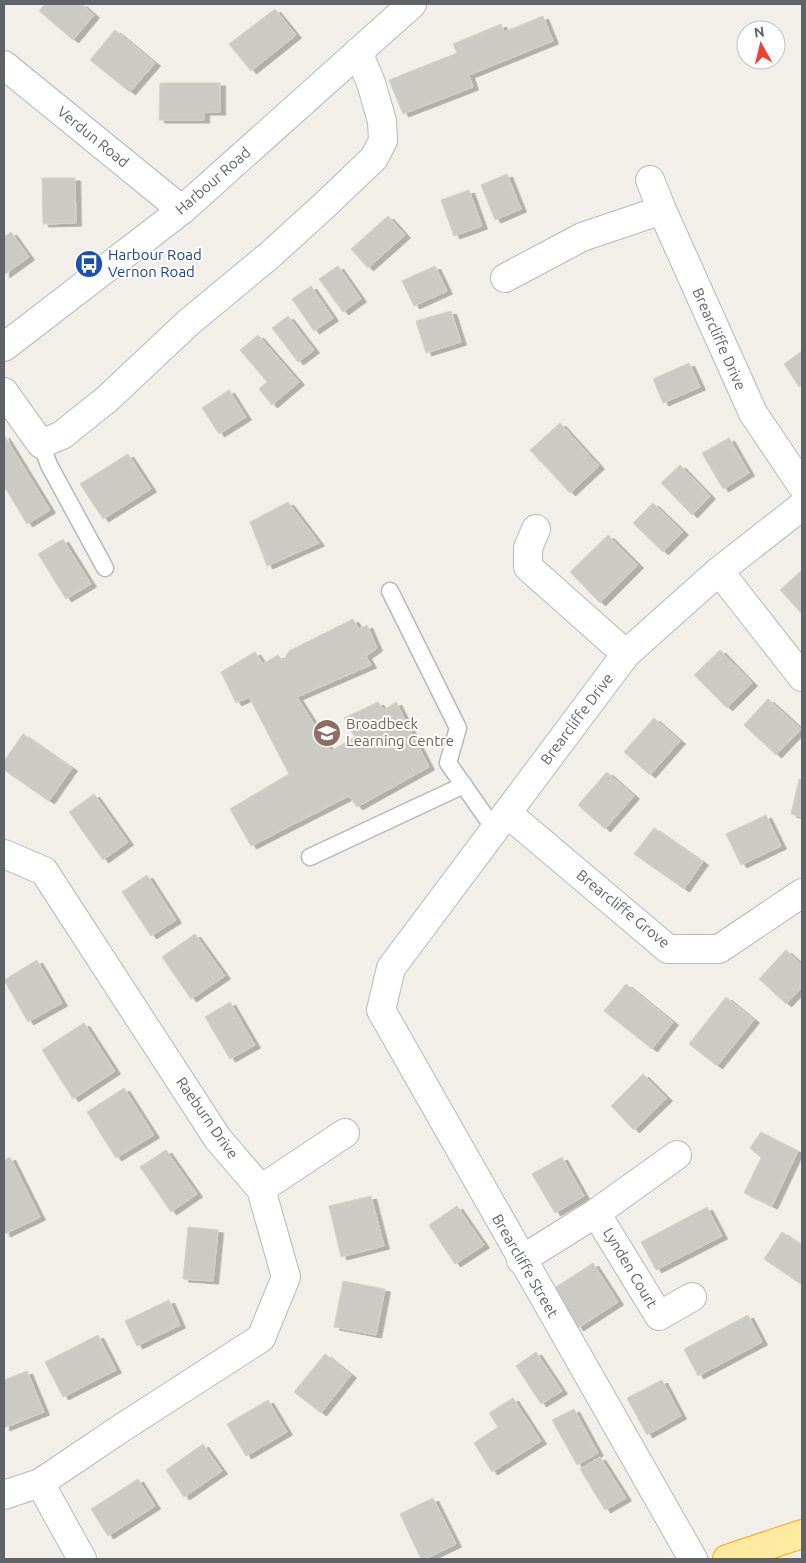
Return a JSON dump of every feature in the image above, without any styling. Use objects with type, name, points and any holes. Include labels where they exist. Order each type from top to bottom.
[{"type":"highway","points":[[727,1559],[802,1534]]},
{"type":"street","name":"Harbour Road","points":[[4,347],[182,210],[412,4]]},
{"type":"street","points":[[4,392],[41,444],[62,435],[107,398],[189,322],[271,254],[320,210],[374,158],[383,141],[382,122],[371,83],[358,52]]},
{"type":"street","name":"Verdun Road","points":[[4,65],[182,210]]},
{"type":"street","name":"Brearcliffe Drive","points":[[650,180],[753,413],[802,486]]},
{"type":"street","points":[[504,278],[582,237],[662,210]]},
{"type":"street","name":"Brearcliffe Drive","points":[[391,968],[626,654],[719,571],[802,506]]},
{"type":"street","points":[[536,529],[528,548],[528,567],[626,654]]},
{"type":"street","points":[[719,571],[802,677]]},
{"type":"street","name":"Brearcliffe Grove","points":[[501,821],[668,949],[719,949],[802,893]]},
{"type":"street","name":"Raeburn Drive","points":[[4,854],[44,871],[218,1139],[261,1188],[286,1277],[260,1338],[40,1483],[4,1495]]},
{"type":"street","name":"Brearcliffe Street","points":[[391,968],[380,1010],[693,1559]]},
{"type":"street","points":[[261,1188],[345,1133]]},
{"type":"street","name":"Lynden Court","points":[[521,1260],[596,1213],[677,1155]]},
{"type":"street","name":"Lynden Court","points":[[596,1213],[659,1316],[692,1297]]},
{"type":"street","points":[[40,1483],[82,1559]]},
{"type":"lane","points":[[41,444],[49,465],[105,568]]},
{"type":"lane","points":[[390,591],[458,728],[448,763],[464,785],[501,821]]},
{"type":"lane","points":[[310,858],[464,785]]},
{"type":"building","points":[[45,4],[82,4],[94,15],[73,40],[39,11]]},
{"type":"building","points":[[275,9],[296,35],[251,71],[229,44]]},
{"type":"building","points":[[543,16],[553,41],[469,75],[473,87],[403,114],[389,80],[457,53],[453,44],[501,24],[504,32]]},
{"type":"building","points":[[115,30],[155,63],[130,92],[90,60]]},
{"type":"building","points":[[160,83],[220,83],[220,112],[204,112],[204,120],[159,120]]},
{"type":"building","points":[[507,174],[521,209],[495,220],[481,185]]},
{"type":"building","points":[[42,178],[75,178],[76,223],[43,224]]},
{"type":"building","points":[[469,190],[482,226],[454,236],[441,200]]},
{"type":"building","points":[[388,216],[405,235],[368,268],[351,249]]},
{"type":"building","points":[[11,232],[29,257],[4,275],[4,237]]},
{"type":"building","points":[[338,266],[361,299],[343,312],[319,279]]},
{"type":"building","points":[[435,266],[447,291],[414,306],[402,281]]},
{"type":"building","points":[[311,286],[333,318],[314,331],[292,299]]},
{"type":"building","points":[[451,311],[461,342],[426,353],[416,321]]},
{"type":"building","points":[[288,316],[314,350],[298,362],[272,328]]},
{"type":"building","points":[[258,335],[299,382],[272,405],[259,389],[267,382],[240,350]]},
{"type":"building","points":[[802,351],[802,385],[799,387],[784,364]]},
{"type":"building","points":[[689,363],[700,387],[663,403],[653,379]]},
{"type":"building","points":[[229,390],[246,417],[219,434],[202,408]]},
{"type":"building","points":[[560,423],[599,466],[570,493],[530,450]]},
{"type":"building","points":[[4,435],[50,510],[27,524],[4,486]]},
{"type":"building","points":[[729,438],[749,473],[723,489],[702,453]]},
{"type":"building","points":[[128,454],[151,489],[103,519],[80,484]]},
{"type":"building","points":[[680,465],[710,496],[692,515],[661,483]]},
{"type":"building","points":[[288,502],[319,543],[267,566],[250,522]]},
{"type":"building","points":[[653,503],[683,532],[663,552],[633,523]]},
{"type":"building","points":[[608,535],[638,565],[600,603],[570,572]]},
{"type":"building","points":[[63,539],[91,584],[66,599],[38,554]]},
{"type":"building","points":[[802,570],[802,614],[780,590]]},
{"type":"building","points":[[353,619],[359,629],[367,625],[377,648],[366,656],[371,665],[297,697],[331,751],[355,737],[344,718],[378,702],[384,710],[396,702],[429,767],[357,807],[349,796],[251,846],[230,809],[289,774],[249,697],[236,703],[221,672],[255,652],[263,664],[278,655],[283,661],[289,651]]},
{"type":"building","points":[[720,650],[752,683],[727,708],[694,675]]},
{"type":"building","points":[[768,699],[801,729],[776,755],[744,725]]},
{"type":"building","points":[[654,718],[680,741],[650,775],[624,752]]},
{"type":"building","points":[[23,734],[72,768],[49,801],[4,770],[4,761]]},
{"type":"building","points":[[607,772],[634,796],[605,829],[578,805]]},
{"type":"building","points":[[799,779],[802,780],[802,817],[791,814]]},
{"type":"building","points":[[94,794],[128,842],[103,860],[69,812]]},
{"type":"building","points":[[766,815],[781,846],[741,865],[726,834]]},
{"type":"building","points":[[654,828],[703,862],[684,889],[634,854]]},
{"type":"building","points":[[147,875],[176,920],[151,936],[122,892]]},
{"type":"building","points":[[195,934],[225,976],[191,999],[162,957]]},
{"type":"building","points":[[786,950],[802,965],[802,987],[786,1004],[759,979]]},
{"type":"building","points":[[37,960],[62,1003],[28,1022],[4,980]]},
{"type":"building","points":[[626,984],[673,1022],[652,1049],[604,1011]]},
{"type":"building","points":[[726,997],[754,1020],[717,1066],[689,1044]]},
{"type":"building","points":[[230,1002],[255,1045],[230,1059],[205,1017]]},
{"type":"building","points":[[84,1023],[115,1071],[73,1099],[42,1050]]},
{"type":"building","points":[[643,1074],[667,1098],[634,1130],[611,1106]]},
{"type":"building","points":[[124,1088],[154,1135],[116,1158],[87,1112]]},
{"type":"building","points":[[761,1132],[798,1151],[772,1206],[744,1193],[761,1158],[750,1148]]},
{"type":"building","points":[[166,1150],[197,1194],[171,1212],[140,1167]]},
{"type":"building","points":[[10,1157],[40,1217],[5,1234],[4,1160]]},
{"type":"building","points":[[562,1157],[584,1196],[555,1213],[532,1174]]},
{"type":"building","points":[[371,1196],[384,1246],[341,1257],[329,1206]]},
{"type":"building","points":[[457,1206],[484,1245],[455,1264],[429,1225]]},
{"type":"building","points":[[707,1207],[722,1236],[656,1270],[641,1242]]},
{"type":"building","points":[[188,1227],[218,1230],[213,1281],[183,1279]]},
{"type":"building","points":[[782,1232],[802,1246],[802,1285],[764,1259]]},
{"type":"building","points":[[593,1263],[618,1302],[578,1328],[553,1289]]},
{"type":"building","points":[[343,1281],[385,1289],[376,1335],[334,1327]]},
{"type":"building","points":[[169,1300],[180,1325],[137,1346],[125,1321]]},
{"type":"building","points":[[748,1315],[762,1342],[698,1376],[684,1349]]},
{"type":"building","points":[[98,1335],[116,1370],[63,1397],[45,1362]]},
{"type":"building","points":[[536,1352],[562,1391],[541,1404],[516,1366]]},
{"type":"building","points":[[325,1354],[351,1375],[321,1413],[294,1392]]},
{"type":"building","points":[[27,1371],[44,1412],[4,1428],[4,1380]]},
{"type":"building","points":[[662,1380],[681,1416],[647,1435],[627,1398]]},
{"type":"building","points":[[513,1398],[541,1441],[492,1472],[474,1443],[498,1427],[489,1413]]},
{"type":"building","points":[[268,1400],[287,1432],[246,1456],[227,1424]]},
{"type":"building","points":[[574,1409],[598,1453],[577,1465],[552,1420]]},
{"type":"building","points":[[203,1444],[222,1471],[184,1497],[166,1470]]},
{"type":"building","points":[[600,1457],[626,1498],[605,1510],[580,1469]]},
{"type":"building","points":[[138,1479],[155,1506],[108,1536],[91,1509]]},
{"type":"building","points":[[433,1498],[456,1544],[425,1559],[421,1559],[400,1514]]},
{"type":"place","name":"Harbour Road Vernon Road","points":[[89,264]]},
{"type":"place","name":"Broadbeck Learning Centre","points":[[327,733]]}]
